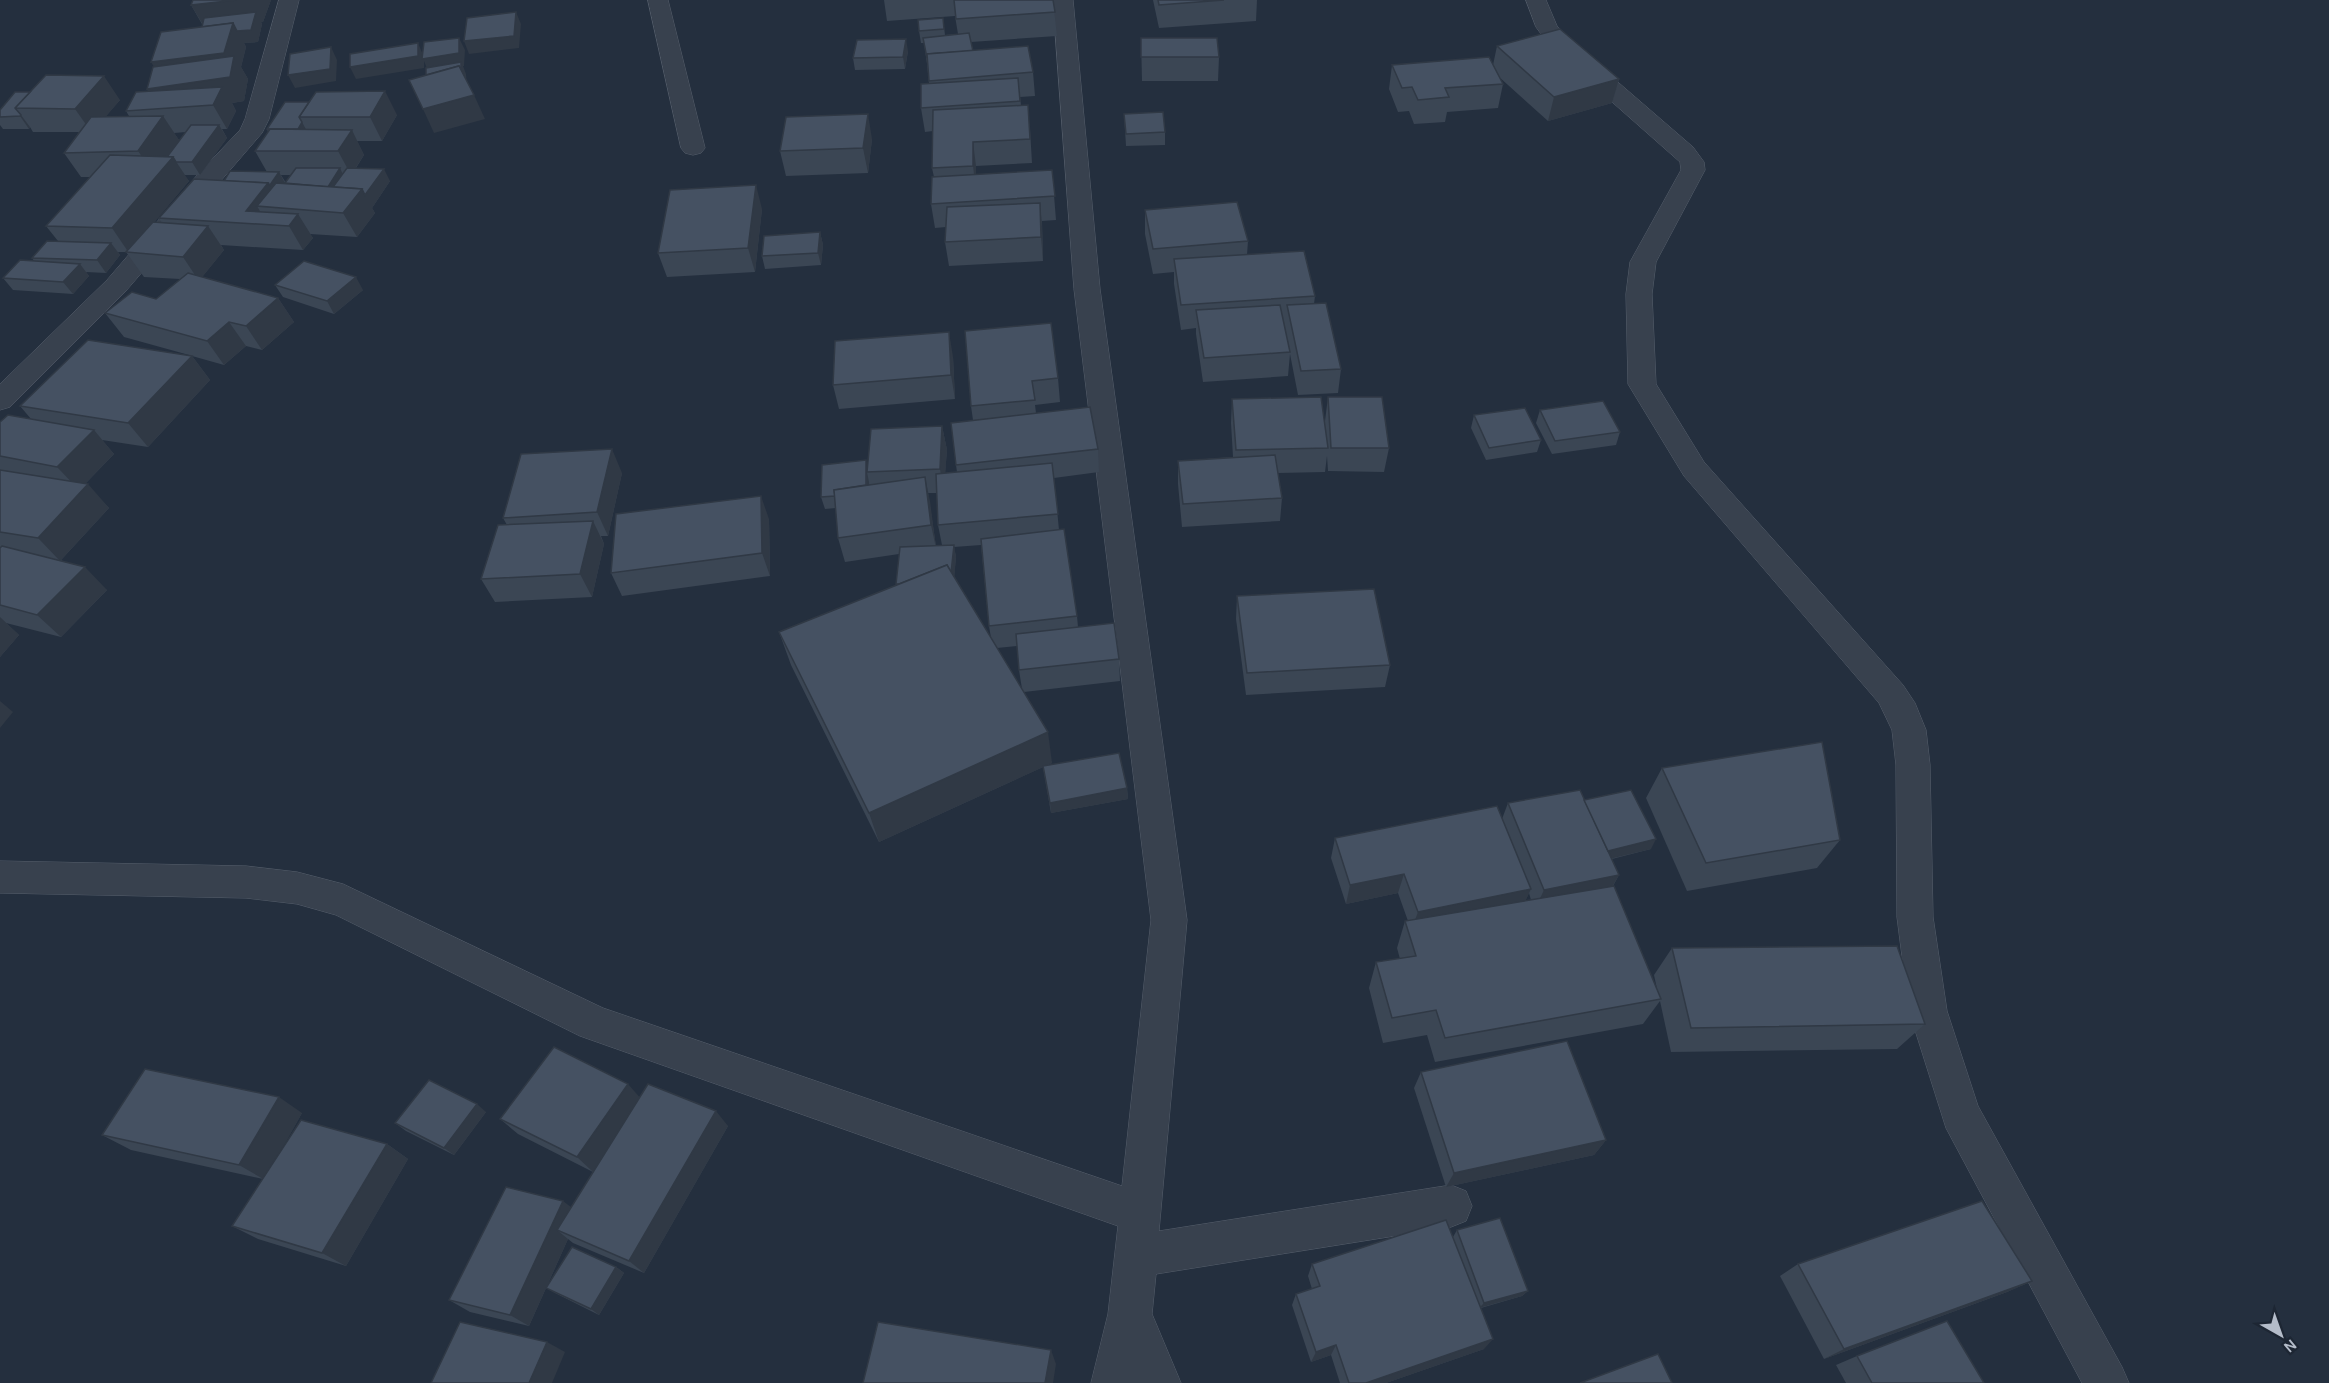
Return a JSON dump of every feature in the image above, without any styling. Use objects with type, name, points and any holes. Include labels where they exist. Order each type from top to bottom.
[{"type":"street","points":[[0,400],[116,286],[208,177],[250,133],[257,119],[289,0]]},
{"type":"street","points":[[658,0],[693,148]]},
{"type":"street","points":[[1063,0],[1087,289],[1169,920],[1130,1314],[1114,1383]]},
{"type":"street","points":[[1536,0],[1547,27],[1560,44],[1685,152],[1692,162],[1693,170],[1686,185],[1643,262],[1639,294],[1642,384],[1694,469],[1891,694],[1903,713],[1909,730],[1913,765],[1915,917],[1928,1011],[1960,1114],[2106,1383]]},
{"type":"street","points":[[0,877],[246,882],[297,888],[343,900],[594,1023],[1140,1213]]},
{"type":"street","points":[[1136,1256],[1451,1206]]},
{"type":"street","points":[[1130,1314],[1158,1383]]},
{"type":"building","points":[[193,0],[236,0],[191,5]]},
{"type":"building","points":[[954,0],[1053,0],[1055,12],[956,19]]},
{"type":"building","points":[[1158,0],[1224,0],[1159,5]]},
{"type":"building","points":[[256,12],[251,30],[237,31],[233,23],[202,27],[204,18]]},
{"type":"building","points":[[516,12],[514,36],[464,41],[467,18]]},
{"type":"building","points":[[943,18],[944,29],[919,31],[918,20]]},
{"type":"building","points":[[233,23],[224,53],[151,62],[161,32]]},
{"type":"building","points":[[1560,29],[1619,79],[1554,97],[1497,46]]},
{"type":"building","points":[[969,33],[973,51],[927,54],[927,58],[923,38]]},
{"type":"building","points":[[459,38],[459,53],[422,59],[424,42]]},
{"type":"building","points":[[1141,38],[1217,38],[1219,57],[1141,57]]},
{"type":"building","points":[[906,39],[903,57],[853,58],[857,40]]},
{"type":"building","points":[[418,43],[418,56],[350,67],[350,54]]},
{"type":"building","points":[[1028,46],[1033,72],[929,81],[927,54]]},
{"type":"building","points":[[331,47],[330,69],[288,75],[290,54]]},
{"type":"building","points":[[234,56],[230,77],[147,89],[153,67]]},
{"type":"building","points":[[1489,57],[1503,84],[1445,88],[1449,97],[1418,100],[1412,87],[1402,88],[1392,65]]},
{"type":"building","points":[[461,62],[461,70],[459,66],[426,75],[426,68]]},
{"type":"building","points":[[459,66],[474,95],[423,109],[409,80]]},
{"type":"building","points":[[46,75],[104,76],[75,109],[15,108]]},
{"type":"building","points":[[1018,78],[1020,101],[921,108],[921,84]]},
{"type":"building","points":[[222,87],[213,105],[126,111],[136,92]]},
{"type":"building","points":[[385,91],[370,117],[299,117],[316,92]]},
{"type":"building","points":[[15,92],[30,92],[15,108],[21,115],[0,117],[0,110]]},
{"type":"building","points":[[285,102],[309,102],[299,117],[302,122],[298,129],[267,129]]},
{"type":"building","points":[[1028,105],[1030,139],[973,142],[973,166],[932,168],[933,110]]},
{"type":"building","points":[[1163,112],[1165,132],[1126,134],[1124,114]]},
{"type":"building","points":[[868,114],[863,148],[780,151],[786,117]]},
{"type":"building","points":[[163,116],[138,151],[64,153],[91,117]]},
{"type":"building","points":[[191,125],[219,125],[192,162],[176,162],[173,157],[167,157]]},
{"type":"building","points":[[270,129],[352,130],[338,151],[255,151]]},
{"type":"building","points":[[110,155],[173,157],[112,228],[46,226]]},
{"type":"building","points":[[296,168],[340,168],[328,187],[285,183]]},
{"type":"building","points":[[347,168],[384,169],[365,195],[362,189],[333,187]]},
{"type":"building","points":[[1052,170],[1055,196],[931,204],[932,177]]},
{"type":"building","points":[[230,171],[279,172],[270,185],[268,183],[224,181]]},
{"type":"building","points":[[194,179],[268,183],[246,211],[298,214],[289,226],[159,218]]},
{"type":"building","points":[[276,183],[362,189],[343,213],[257,206]]},
{"type":"building","points":[[756,185],[748,248],[658,253],[670,190]]},
{"type":"building","points":[[1237,202],[1248,241],[1153,249],[1145,210]]},
{"type":"building","points":[[1040,203],[1041,237],[945,242],[947,207]]},
{"type":"building","points":[[153,222],[208,226],[183,257],[126,252]]},
{"type":"building","points":[[820,232],[818,253],[762,256],[764,236]]},
{"type":"building","points":[[47,241],[111,243],[97,260],[32,258]]},
{"type":"building","points":[[1304,251],[1315,296],[1181,305],[1174,259]]},
{"type":"building","points":[[20,260],[80,264],[63,282],[3,278]]},
{"type":"building","points":[[304,261],[356,277],[327,301],[275,285]]},
{"type":"building","points":[[188,273],[278,298],[246,326],[229,322],[207,341],[105,313],[132,292],[156,299]]},
{"type":"building","points":[[1326,303],[1341,369],[1301,371],[1287,305]]},
{"type":"building","points":[[1280,305],[1290,352],[1204,358],[1196,310]]},
{"type":"building","points":[[1051,323],[1058,378],[1032,381],[1035,400],[971,406],[965,331]]},
{"type":"building","points":[[949,332],[951,375],[833,385],[835,341]]},
{"type":"building","points":[[88,340],[192,356],[128,423],[20,406]]},
{"type":"building","points":[[1321,397],[1328,448],[1236,450],[1232,399]]},
{"type":"building","points":[[1328,397],[1382,397],[1389,448],[1331,448]]},
{"type":"building","points":[[1603,401],[1620,432],[1555,441],[1540,410]]},
{"type":"building","points":[[1090,407],[1098,449],[956,465],[951,423]]},
{"type":"building","points":[[1525,408],[1541,440],[1489,448],[1474,415]]},
{"type":"building","points":[[8,415],[94,430],[57,467],[0,456],[0,422]]},
{"type":"building","points":[[942,426],[940,469],[867,472],[871,429]]},
{"type":"building","points":[[612,449],[597,512],[503,518],[521,454]]},
{"type":"building","points":[[1275,455],[1282,498],[1183,504],[1178,461]]},
{"type":"building","points":[[866,460],[866,485],[834,490],[835,496],[821,497],[822,465]]},
{"type":"building","points":[[1052,463],[1058,514],[938,525],[936,474]]},
{"type":"building","points":[[0,470],[88,484],[38,538],[0,532]]},
{"type":"building","points":[[925,477],[931,525],[838,538],[834,490]]},
{"type":"building","points":[[761,496],[762,553],[611,573],[616,514]]},
{"type":"building","points":[[593,521],[580,574],[481,579],[498,525]]},
{"type":"building","points":[[1064,529],[1077,616],[989,626],[981,539]]},
{"type":"building","points":[[954,545],[951,573],[947,565],[896,584],[900,547]]},
{"type":"building","points":[[2,546],[85,567],[37,615],[0,605],[0,548]]},
{"type":"building","points":[[947,565],[1048,732],[869,813],[779,632]]},
{"type":"building","points":[[1374,589],[1390,665],[1247,673],[1237,596]]},
{"type":"building","points":[[1114,623],[1119,659],[1019,670],[1016,634]]},
{"type":"building","points":[[1822,742],[1840,840],[1706,863],[1662,768]]},
{"type":"building","points":[[1119,753],[1127,788],[1050,803],[1043,766]]},
{"type":"building","points":[[1580,790],[1619,875],[1544,890],[1508,803]]},
{"type":"building","points":[[1631,790],[1656,839],[1608,851],[1584,800]]},
{"type":"building","points":[[1497,806],[1531,889],[1418,912],[1404,874],[1350,885],[1335,838]]},
{"type":"building","points":[[1614,886],[1661,999],[1445,1038],[1436,1010],[1392,1018],[1376,962],[1416,956],[1405,921]]},
{"type":"building","points":[[1897,946],[1925,1024],[1691,1028],[1672,948]]},
{"type":"building","points":[[1567,1041],[1606,1140],[1454,1173],[1421,1072]]},
{"type":"building","points":[[554,1047],[628,1084],[577,1157],[500,1119]]},
{"type":"building","points":[[145,1069],[279,1097],[239,1165],[102,1135]]},
{"type":"building","points":[[429,1080],[477,1104],[444,1148],[395,1123]]},
{"type":"building","points":[[648,1084],[716,1111],[629,1261],[557,1230]]},
{"type":"building","points":[[301,1120],[387,1144],[322,1253],[232,1226]]},
{"type":"building","points":[[506,1187],[563,1201],[510,1315],[449,1300]]},
{"type":"building","points":[[1982,1201],[2032,1281],[1844,1349],[1798,1264]]},
{"type":"building","points":[[1500,1218],[1528,1291],[1484,1303],[1457,1230]]},
{"type":"building","points":[[1446,1220],[1493,1339],[1366,1383],[1349,1383],[1336,1345],[1316,1352],[1296,1294],[1320,1286],[1312,1264]]},
{"type":"building","points":[[572,1247],[616,1267],[591,1309],[546,1288]]},
{"type":"building","points":[[1947,1321],[1984,1383],[1872,1383],[1857,1356]]},
{"type":"building","points":[[460,1322],[547,1342],[529,1383],[431,1383]]},
{"type":"building","points":[[878,1322],[1051,1350],[1045,1383],[863,1383]]},
{"type":"building","points":[[1658,1354],[1672,1383],[1580,1383]]}]
